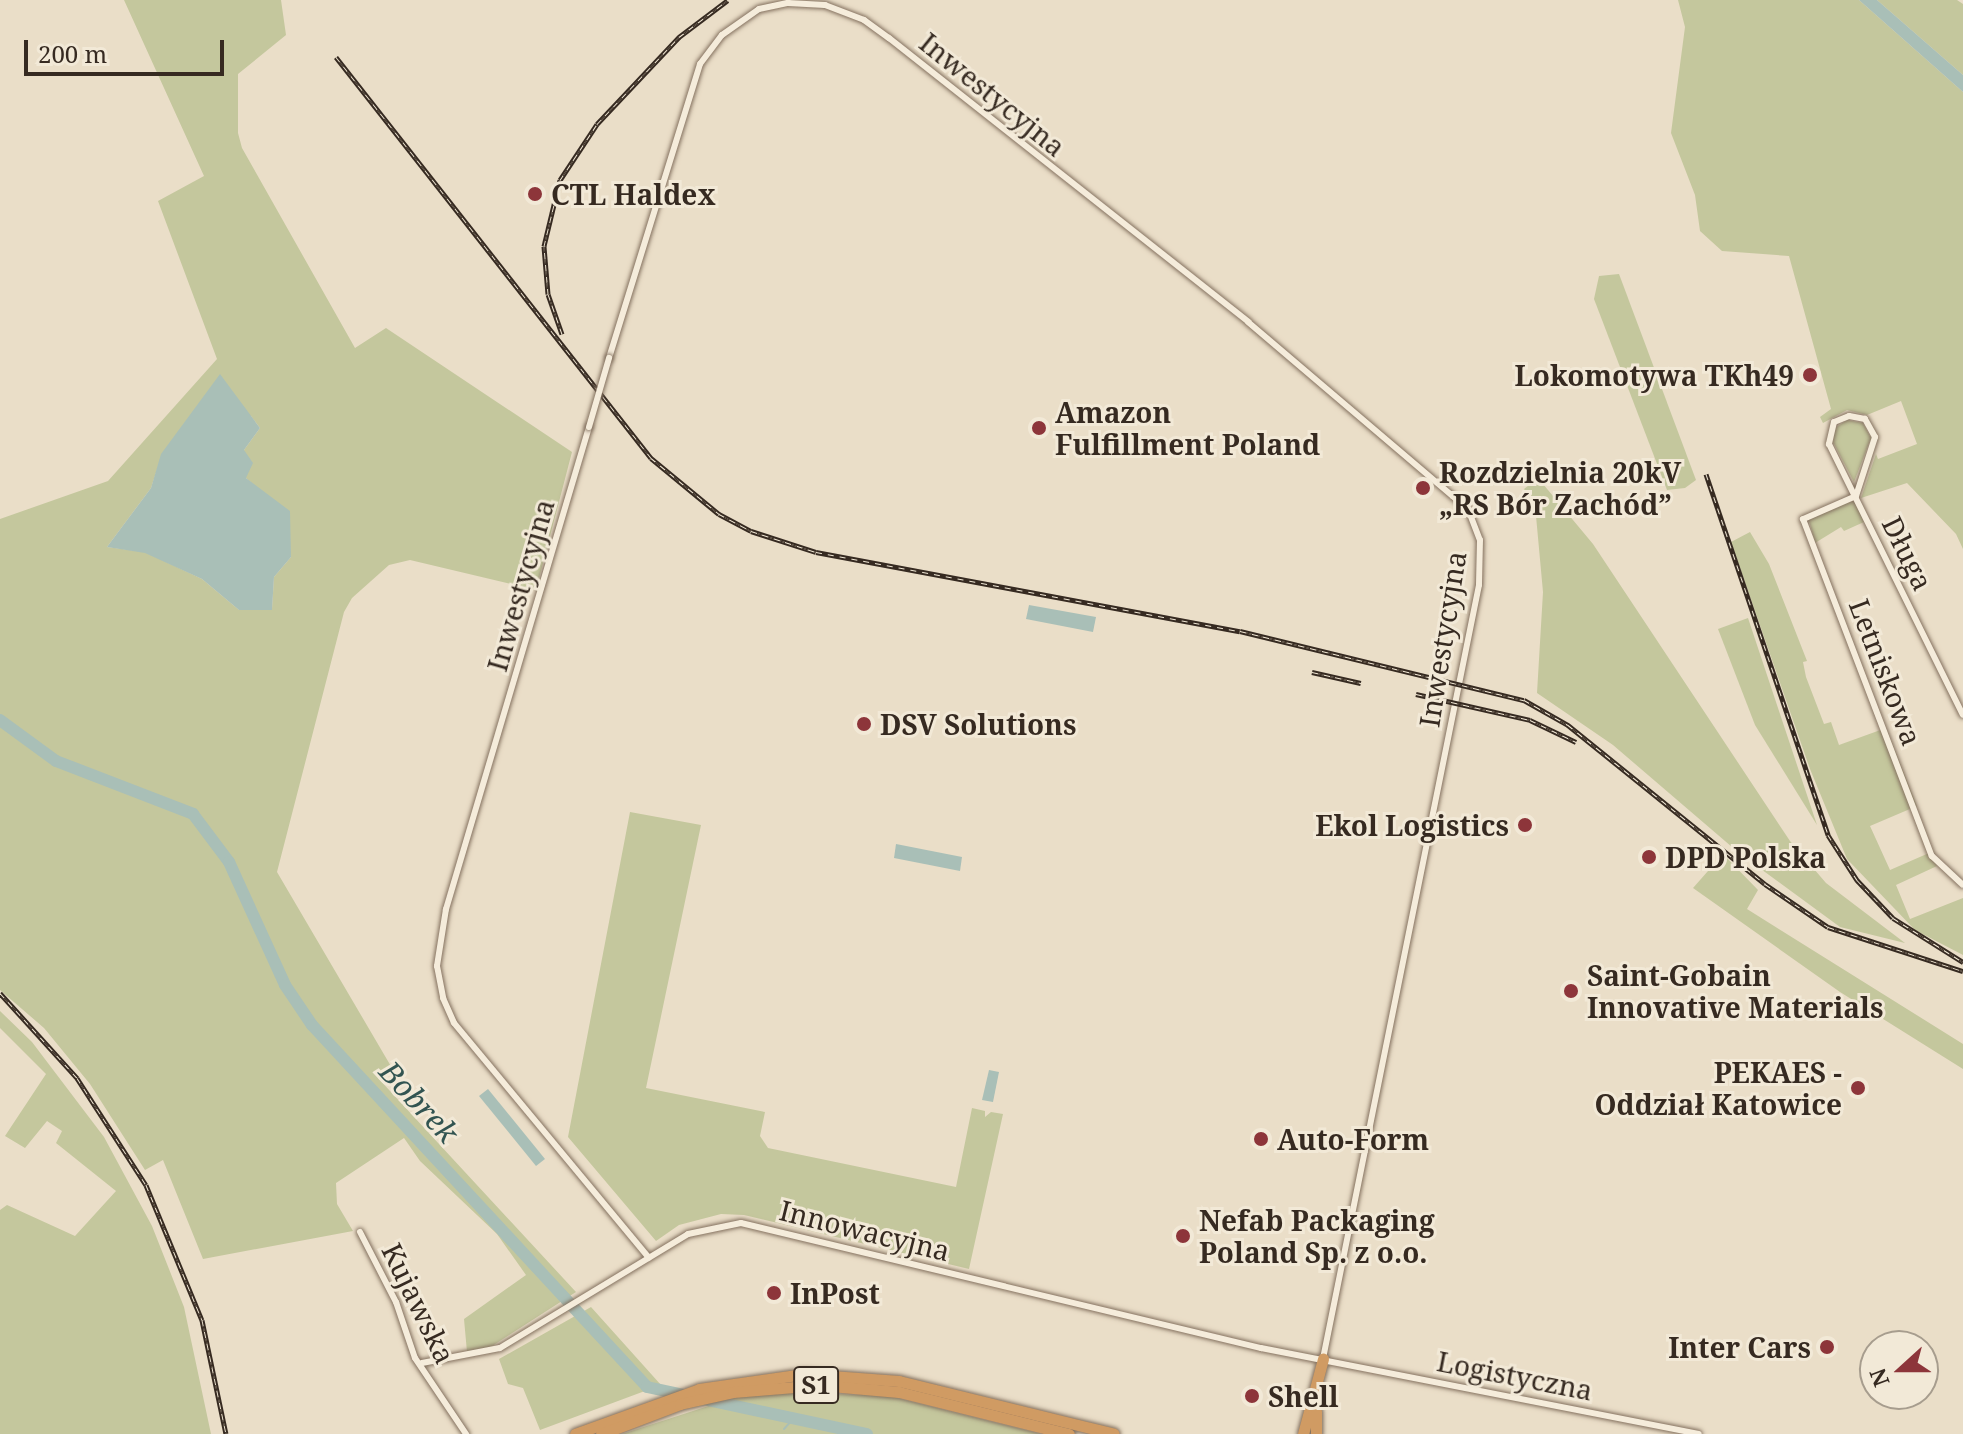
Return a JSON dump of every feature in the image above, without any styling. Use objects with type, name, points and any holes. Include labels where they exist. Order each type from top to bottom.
[{"type":"highway","points":[[1303,1434],[1316,1395],[1323,1359]]},
{"type":"highway","name":"S1","points":[[575,1434],[636,1408],[721,1384],[804,1374],[867,1376],[1114,1434]]},
{"type":"highway","name":"S1","points":[[601,1434],[658,1411],[733,1392],[819,1385],[887,1390],[1069,1434]]},
{"type":"highway","points":[[1316,1395],[1316,1434]]},
{"type":"street","name":"Inwestycyjna","points":[[649,1258],[454,1023],[443,998],[437,966],[446,909],[609,358],[700,64],[722,35],[759,9],[788,3],[825,5],[864,20],[889,38],[1248,322],[1468,509],[1480,540],[1479,585],[1323,1359]]},
{"type":"street","name":"Długa","points":[[1856,496],[1875,443],[1873,428],[1859,416],[1839,418],[1829,432],[1829,444],[1963,715]]},
{"type":"street","name":"Letniskowa","points":[[1856,496],[1803,519],[1932,856],[1963,885]]},
{"type":"street","name":"Innowacyjna","points":[[422,1363],[500,1348],[705,1227],[741,1223],[1323,1359]]},
{"type":"street","name":"Kujawska","points":[[360,1232],[396,1302],[410,1347],[466,1434]]},
{"type":"street","name":"Logistyczna","points":[[1323,1359],[1699,1434]]},
{"type":"green space","points":[[124,0],[281,0],[286,35],[238,74],[238,133],[242,148],[355,348],[386,328],[572,452],[536,590],[410,560],[389,565],[352,598],[344,612],[277,872],[392,1068],[378,1078],[576,1292],[489,1348],[467,1352],[464,1319],[526,1275],[497,1234],[420,1161],[404,1138],[336,1183],[337,1204],[353,1231],[203,1259],[163,1160],[145,1170],[90,1084],[44,1028],[0,990],[0,519],[108,481],[217,359],[158,201],[204,176]],"holes":[[[251,416],[260,428],[244,450],[246,478],[272,501],[291,557],[274,577],[272,609],[239,610],[202,579],[145,552],[107,547],[151,488],[162,454]]]},
{"type":"green space","points":[[1678,0],[1859,0],[1963,92],[1963,549],[1956,534],[1907,483],[1861,498],[1876,454],[1878,459],[1917,444],[1901,401],[1867,415],[1847,410],[1823,423],[1820,417],[1831,409],[1789,256],[1722,251],[1700,231],[1695,195],[1671,133],[1685,27]]},
{"type":"green space","points":[[1877,0],[1957,0],[1963,4],[1963,75]]},
{"type":"green space","points":[[1619,274],[1696,480],[1685,488],[1667,490],[1594,299],[1599,276]]},
{"type":"green space","points":[[1847,420],[1863,423],[1871,438],[1854,482],[1833,442],[1835,428]]},
{"type":"green space","points":[[1538,478],[1593,544],[1790,841],[1826,883],[1905,943],[1840,927],[1739,853],[1613,745],[1537,693],[1543,592],[1535,505],[1524,489]]},
{"type":"green space","points":[[1854,499],[1864,522],[1844,531],[1841,527],[1815,543],[1808,517]]},
{"type":"green space","points":[[1750,532],[1769,564],[1807,661],[1803,662],[1806,677],[1824,724],[1831,722],[1839,745],[1886,728],[1917,806],[1870,826],[1890,870],[1929,853],[1937,866],[1896,885],[1910,919],[1963,898],[1963,955],[1915,930],[1847,859],[1810,769],[1731,542]]},
{"type":"green space","points":[[1748,618],[1817,825],[1755,725],[1718,629]]},
{"type":"green space","points":[[630,812],[701,825],[646,1088],[765,1112],[760,1136],[768,1148],[956,1187],[972,1108],[985,1111],[985,1117],[991,1112],[1003,1114],[969,1269],[744,1215],[721,1214],[679,1225],[656,1241],[568,1137]]},
{"type":"green space","points":[[1723,854],[1758,890],[1747,909],[1963,1044],[1963,1069],[1840,992],[1693,888]]},
{"type":"green space","points":[[0,1011],[32,1042],[104,1137],[152,1226],[184,1307],[211,1434],[0,1434],[0,1210],[7,1205],[75,1236],[116,1191],[56,1143],[62,1131],[47,1121],[25,1148],[5,1136],[46,1074],[0,1028]]},
{"type":"green space","points":[[591,1307],[661,1385],[540,1430],[523,1388],[508,1384],[499,1359]]},
{"type":"green space","points":[[783,1392],[889,1396],[1041,1434],[622,1434],[733,1398]]},
{"type":"water","points":[[1859,0],[1877,0],[1963,75],[1963,92]]},
{"type":"water","points":[[220,374],[260,428],[244,450],[253,463],[246,478],[290,511],[291,557],[274,577],[272,610],[239,610],[202,579],[145,553],[107,547],[151,488],[161,454]]},
{"type":"water","points":[[1029,605],[1096,617],[1093,632],[1026,619]]},
{"type":"water","points":[[896,844],[962,857],[960,871],[894,858]]},
{"type":"water","points":[[989,1070],[999,1072],[993,1102],[982,1100]]},
{"type":"water","points":[[488,1089],[545,1159],[536,1166],[479,1096]]},
{"type":"waterway","name":"Bobrek","points":[[0,720],[56,761],[193,814],[229,862],[285,985],[312,1025],[647,1387],[867,1434]]},
{"type":"waterway","points":[[784,1429],[792,1420]]},
{"type":"railway","points":[[562,334],[548,294],[544,246],[560,180],[597,124],[679,37],[728,0]]},
{"type":"railway","points":[[336,57],[651,458],[719,514],[751,531],[816,552],[1240,631],[1524,700],[1568,725],[1765,884],[1828,927],[1963,971]]},
{"type":"railway","points":[[1706,474],[1828,835],[1857,880],[1893,918],[1963,962]]},
{"type":"railway","points":[[1312,672],[1361,683]]},
{"type":"railway","points":[[1416,694],[1530,720],[1576,742]]},
{"type":"railway","points":[[0,993],[77,1078],[146,1185],[202,1320],[226,1434]]},
{"type":"place","name":"CTL Haldex","points":[[535,194]]},
{"type":"place","name":"Lokomotywa TKh49","points":[[1810,375]]},
{"type":"place","name":"Amazon Fulfillment Poland","points":[[1039,428]]},
{"type":"place","name":"Rozdzielnia 20kV „RS Bór Zachód”","points":[[1423,488]]},
{"type":"place","name":"DSV Solutions","points":[[864,724]]},
{"type":"place","name":"Ekol Logistics","points":[[1525,825]]},
{"type":"place","name":"DPD Polska","points":[[1649,857]]},
{"type":"place","name":"Saint-Gobain Innovative Materials","points":[[1571,991]]},
{"type":"place","name":"PEKAES - Oddział Katowice","points":[[1858,1088]]},
{"type":"place","name":"Auto-Form","points":[[1261,1139]]},
{"type":"place","name":"Nefab Packaging Poland Sp. z o.o.","points":[[1183,1236]]},
{"type":"place","name":"InPost","points":[[774,1293]]},
{"type":"place","name":"Inter Cars","points":[[1827,1347]]},
{"type":"place","name":"Shell","points":[[1252,1396]]}]
